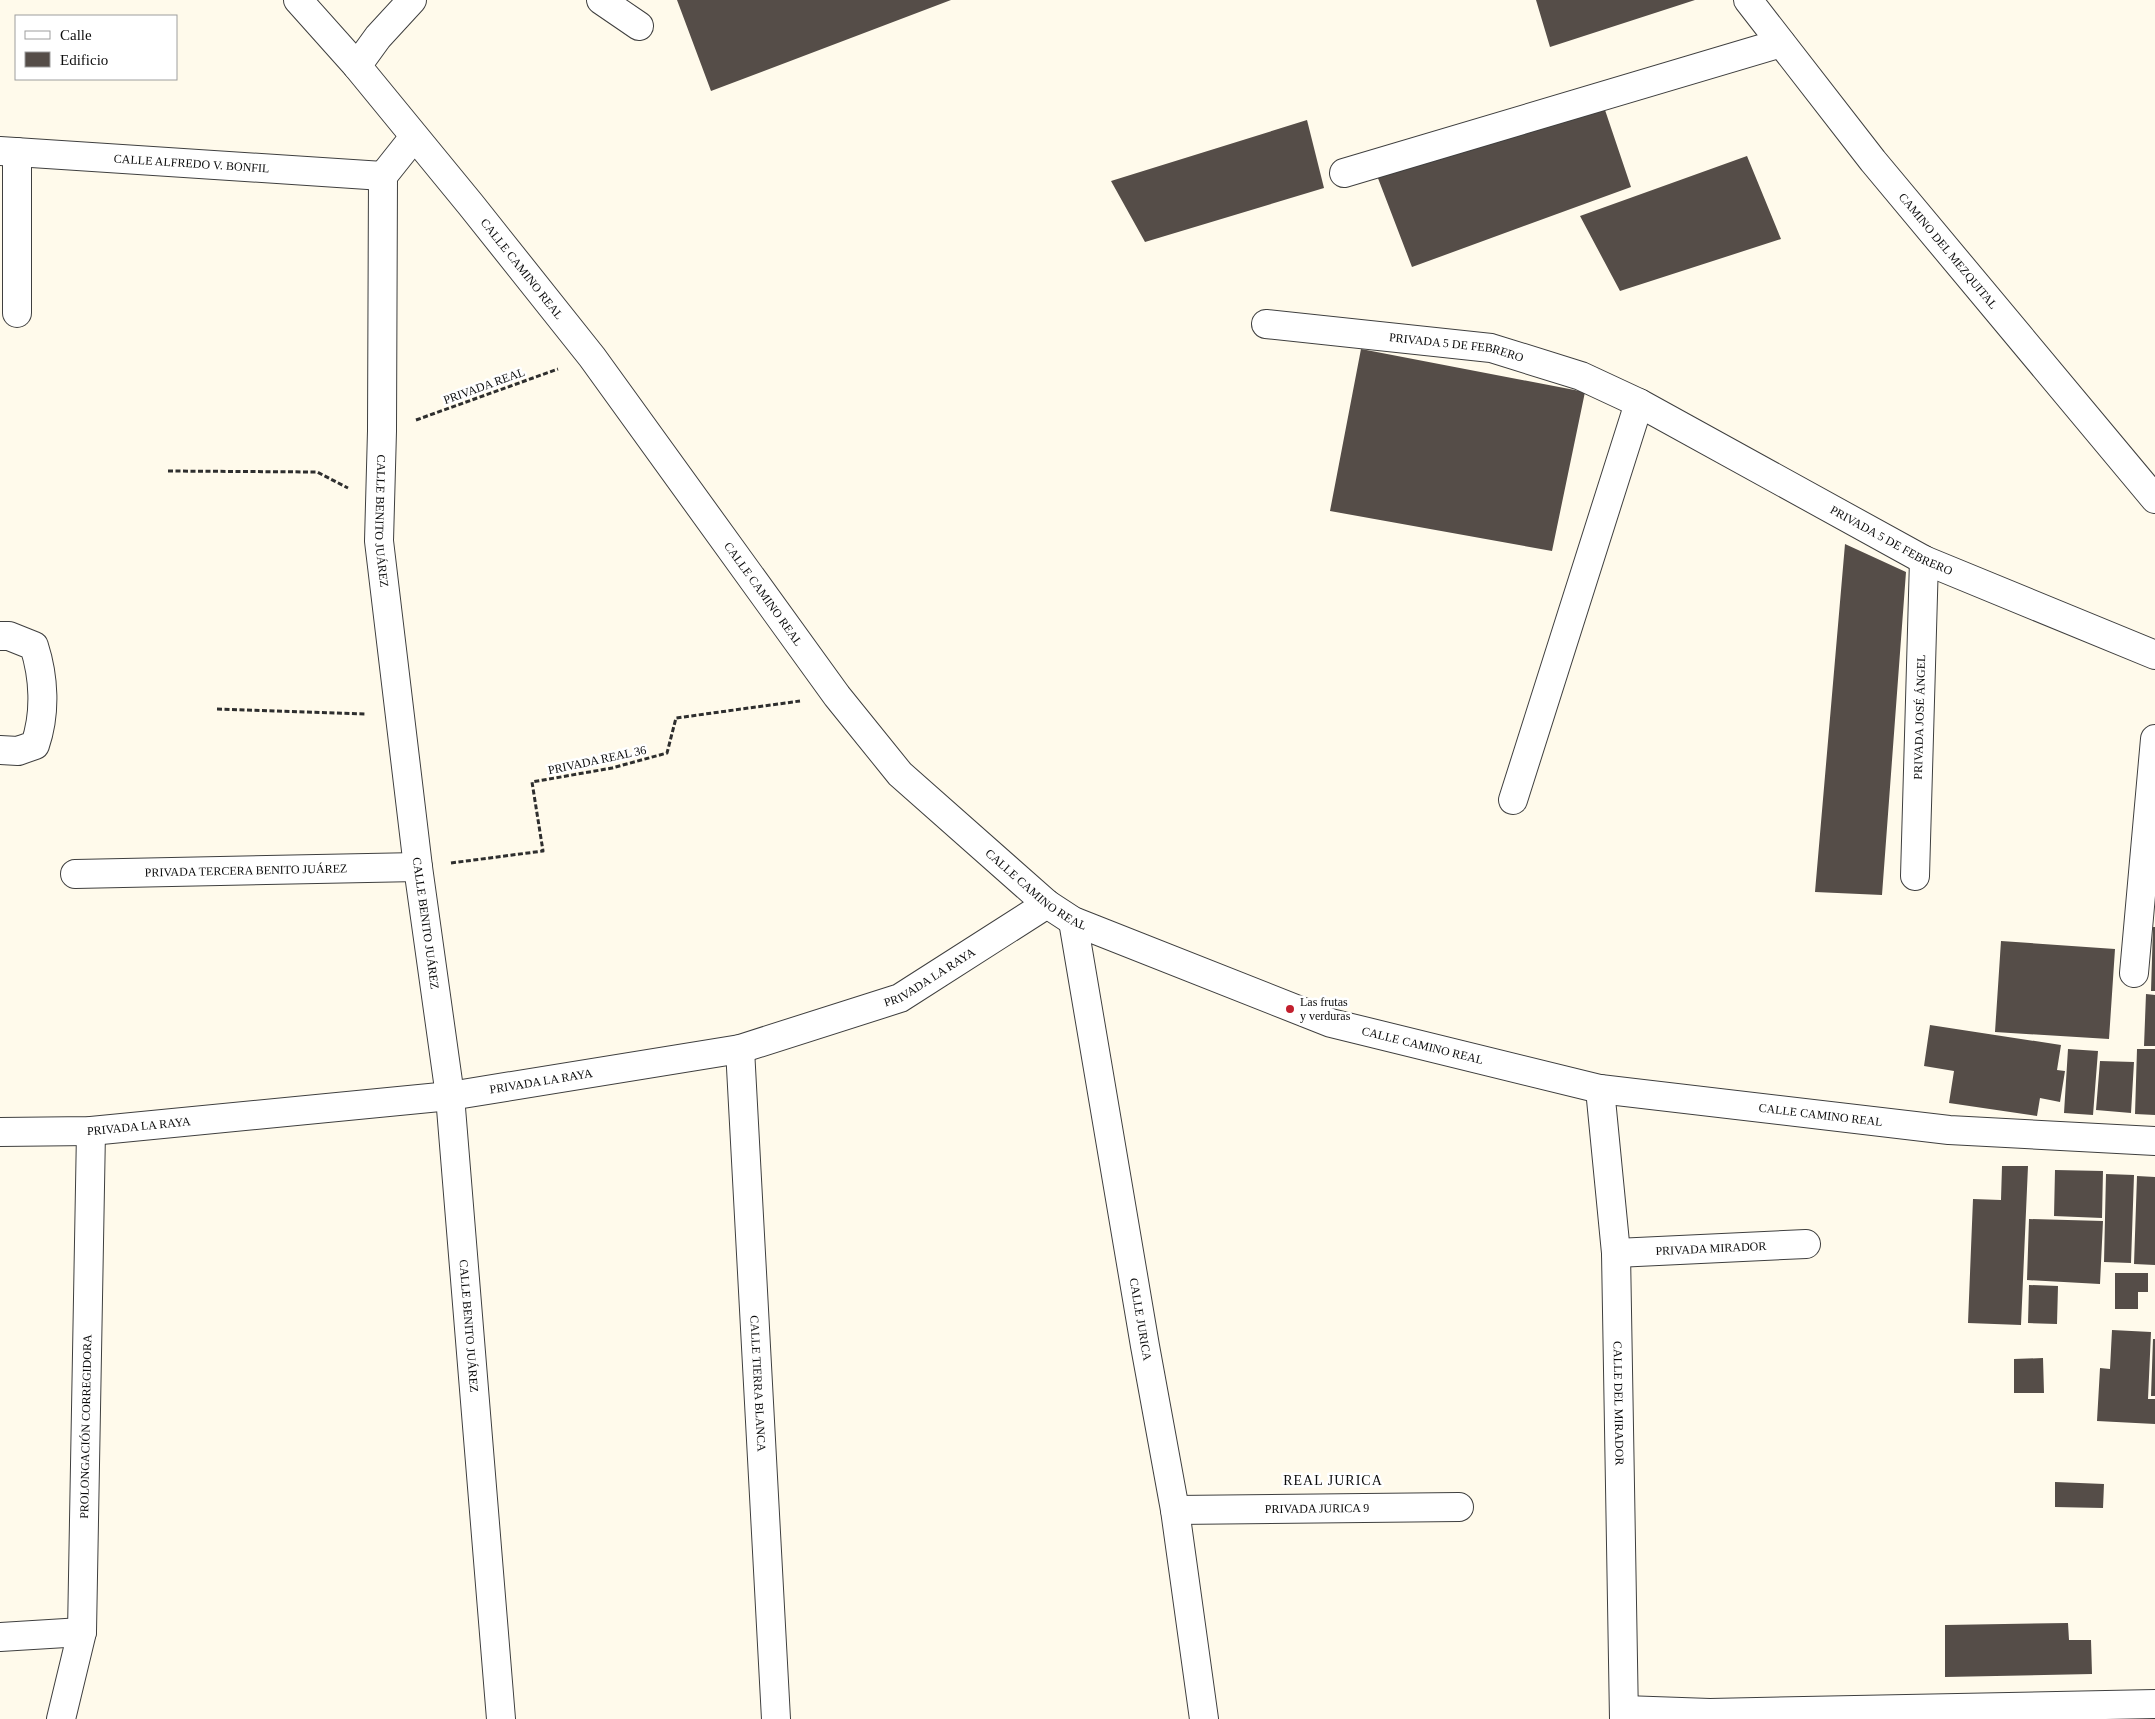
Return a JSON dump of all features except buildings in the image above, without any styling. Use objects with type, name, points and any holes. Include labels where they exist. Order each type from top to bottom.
[{"type":"street","name":"CALLE CAMINO REAL","points":[[298,0],[357,66],[592,357],[838,696],[900,774],[1047,904],[1073,921],[1331,1024],[1600,1089],[1949,1130],[2155,1141]]},
{"type":"street","points":[[357,66],[378,36],[412,0]]},
{"type":"street","points":[[601,0],[639,26]]},
{"type":"street","name":"CAMINO DEL MEZQUITAL","points":[[1748,0],[1873,161],[2155,499]]},
{"type":"street","points":[[1344,173],[1781,43]]},
{"type":"street","points":[[383,176],[414,137]]},
{"type":"street","points":[[9,151],[17,313]]},
{"type":"street","name":"CALLE ALFREDO V. BONFIL","points":[[9,151],[383,176]]},
{"type":"street","name":"CALLE BENITO JUÁREZ","points":[[383,176],[382,431],[379,541],[402,715],[418,867],[450,1096],[500,1719]]},
{"type":"street","name":"PRIVADA 5 DE FEBRERO","points":[[1266,324],[1491,348],[1581,376],[1639,403],[1924,560],[2155,655]]},
{"type":"street","points":[[1513,800],[1639,403]]},
{"type":"street","name":"PRIVADA JOSÉ ÁNGEL","points":[[1915,876],[1924,560]]},
{"type":"street","points":[[0,636],[9,636],[34,646],[41,669],[41,727],[35,745],[18,751],[0,750]]},
{"type":"street","points":[[2134,973],[2155,739]]},
{"type":"street","name":"PRIVADA TERCERA BENITO JUÁREZ","points":[[75,874],[418,867]]},
{"type":"street","name":"PRIVADA LA RAYA","points":[[0,1132],[91,1131],[450,1096],[740,1049],[900,998],[1047,904]]},
{"type":"street","name":"CALLE JURICA","points":[[1073,921],[1145,1346],[1175,1510],[1204,1719]]},
{"type":"street","name":"CALLE TIERRA BLANCA","points":[[740,1049],[776,1719]]},
{"type":"street","name":"CALLE DEL MIRADOR","points":[[1600,1089],[1616,1253],[1624,1715]]},
{"type":"street","name":"PROLONGACIÓN CORREGIDORA","points":[[61,1719],[82,1632],[91,1131]]},
{"type":"street","name":"PRIVADA MIRADOR","points":[[1616,1253],[1806,1244]]},
{"type":"street","name":"PRIVADA JURICA 9","points":[[1175,1510],[1459,1507]]},
{"type":"street","points":[[0,1637],[82,1632]]},
{"type":"street","points":[[1624,1715],[2155,1704]]},
{"type":"path","name":"PRIVADA REAL","points":[[382,431],[592,357]]},
{"type":"path","points":[[168,471],[317,472],[380,503]]},
{"type":"path","name":"PRIVADA REAL 36","points":[[418,867],[543,851],[532,782],[612,768],[667,754],[676,718],[772,705]]},
{"type":"path","points":[[217,709],[402,715]]},
{"type":"place","name":"Las frutas y verduras","points":[[1290,1009]]},
{"type":"district","name":"REAL JURICA","points":[[1333,1480]]}]
